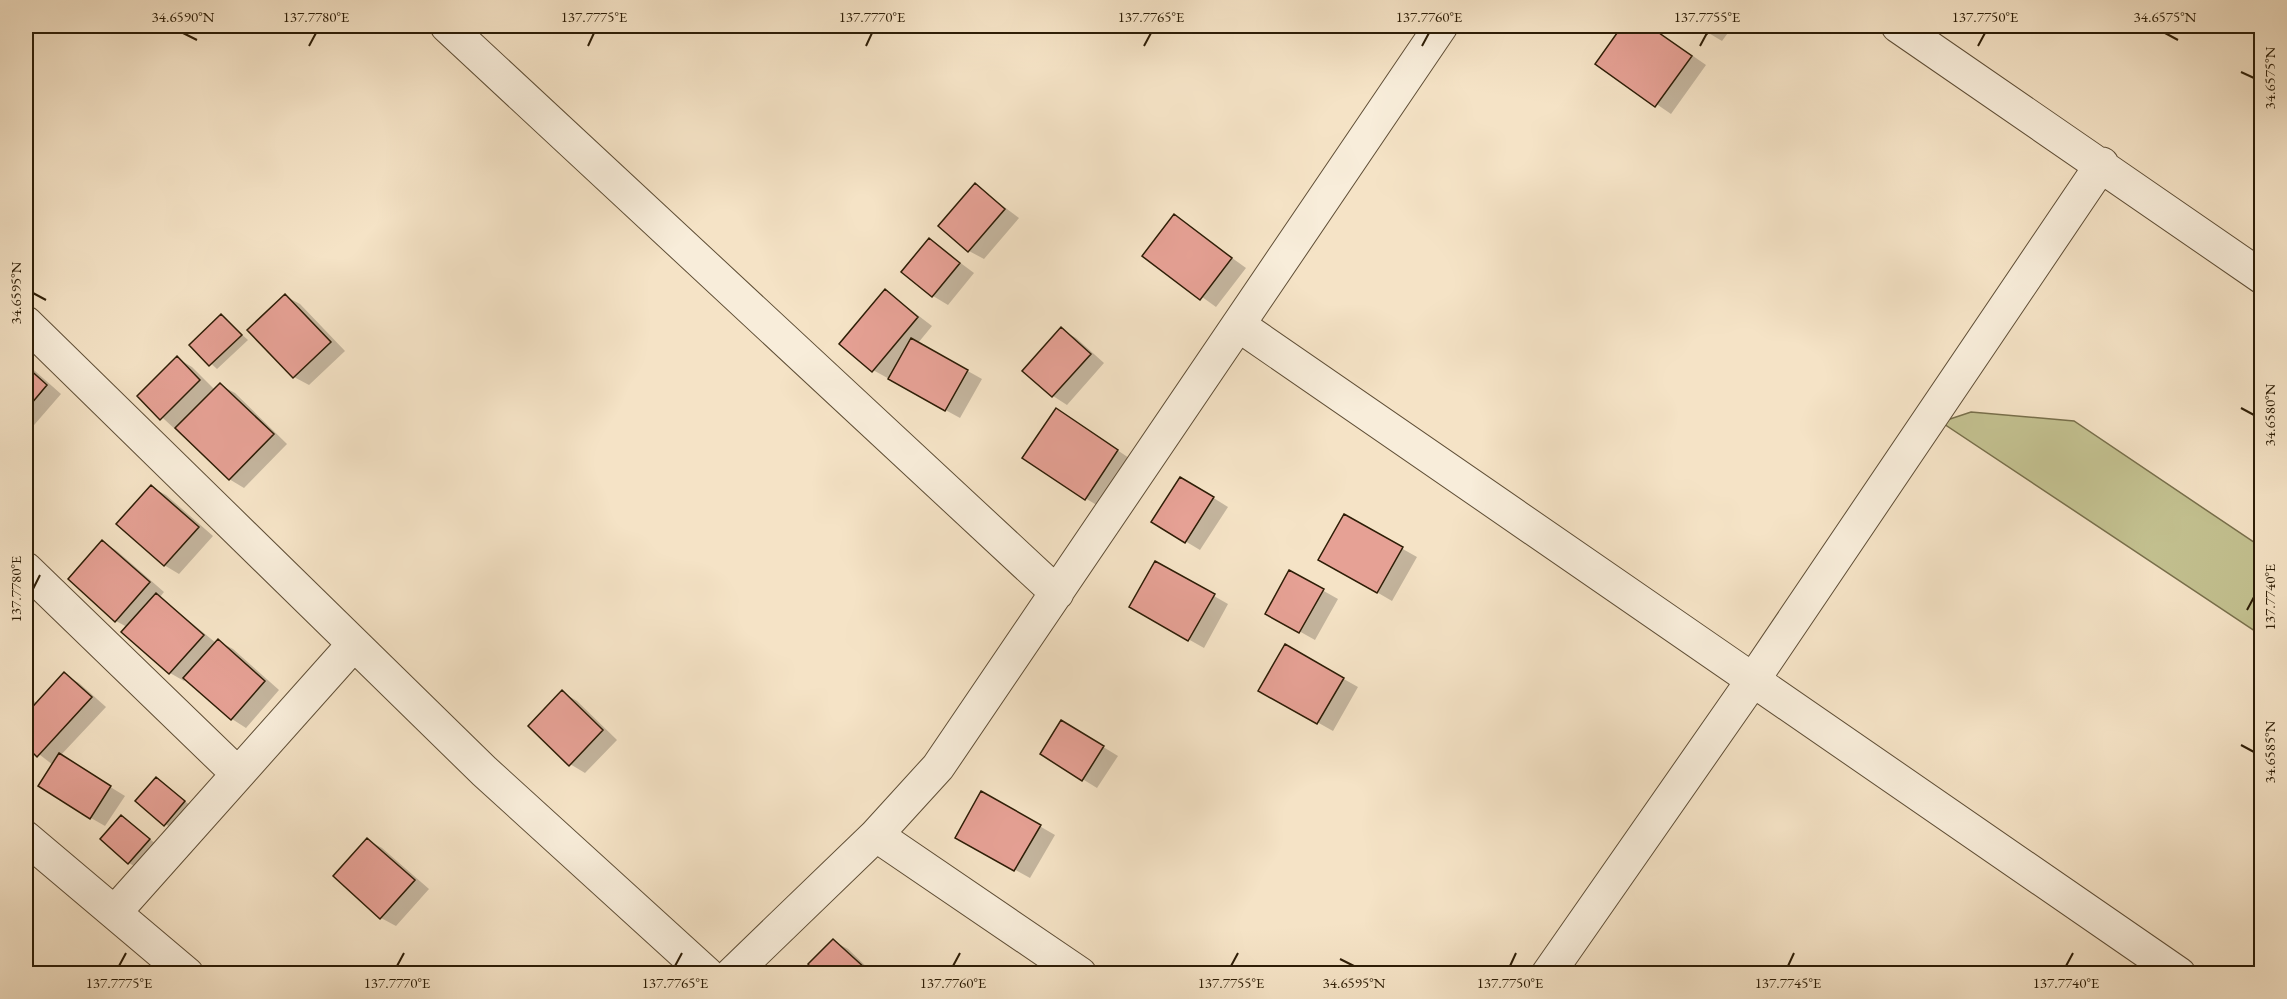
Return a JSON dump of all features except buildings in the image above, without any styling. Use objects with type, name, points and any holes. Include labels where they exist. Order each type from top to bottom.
[{"type":"street","points":[[447,26],[1057,593]]},
{"type":"street","points":[[1898,26],[2102,164],[2262,277]]},
{"type":"street","points":[[26,324],[484,771],[727,973],[876,835],[938,767],[1240,326],[1428,30]]},
{"type":"street","points":[[1548,974],[1753,680],[2102,164]]},
{"type":"street","points":[[1240,326],[2179,974]]},
{"type":"street","points":[[26,569],[238,774]]},
{"type":"street","points":[[115,912],[354,644]]},
{"type":"street","points":[[876,835],[1080,974]]},
{"type":"street","points":[[26,838],[187,974]]},
{"type":"shaded area","points":[[1971,412],[2074,421],[2261,547],[2261,635],[1941,422]]}]
